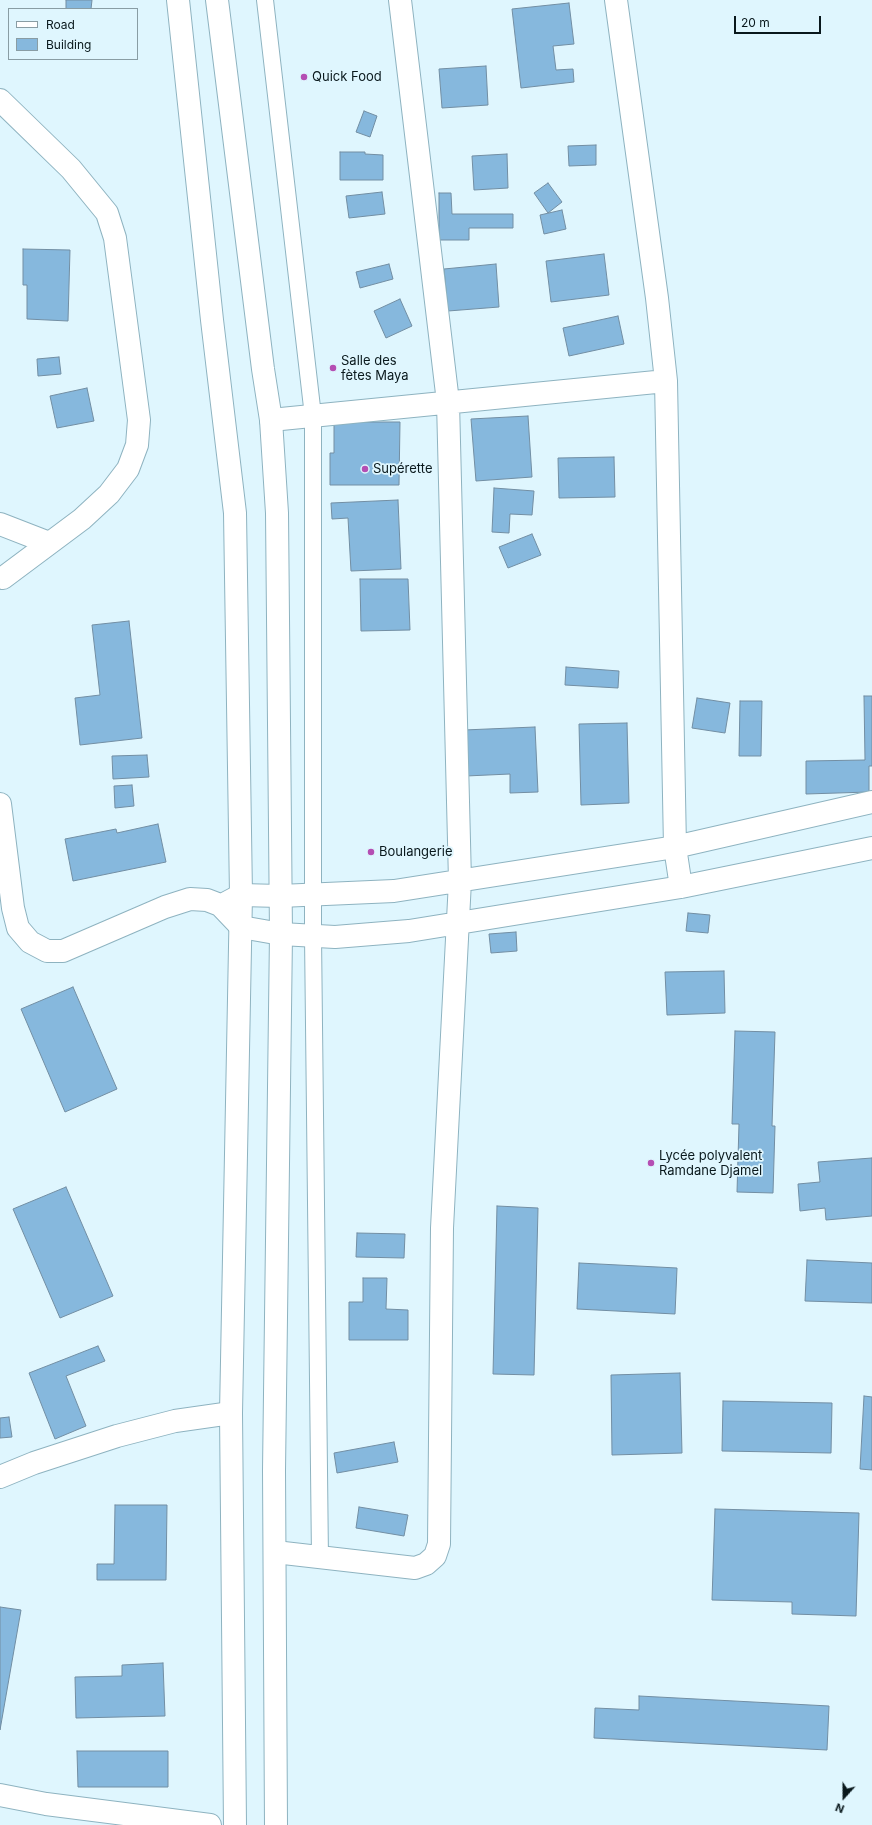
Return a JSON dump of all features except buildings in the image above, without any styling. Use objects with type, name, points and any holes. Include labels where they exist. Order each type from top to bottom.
[{"type":"street","points":[[178,0],[211,312],[235,513],[241,927],[231,1413],[234,1825]]},
{"type":"street","points":[[217,0],[263,369],[271,420],[277,514],[281,934],[274,1462],[276,1825]]},
{"type":"street","points":[[275,1552],[416,1568],[426,1564],[435,1556],[439,1544],[442,1228],[460,881],[448,402],[400,0]]},
{"type":"street","points":[[616,0],[656,290],[666,381],[675,847],[680,887]]},
{"type":"street","points":[[0,100],[71,169],[107,213],[115,238],[139,420],[137,445],[128,469],[109,494],[82,519],[49,543],[27,562],[1,577]]},
{"type":"street","points":[[271,420],[666,381]]},
{"type":"street","points":[[0,524],[49,543]]},
{"type":"street","points":[[220,905],[241,895],[280,896],[394,891],[460,881],[675,847],[872,802]]},
{"type":"street","points":[[0,804],[13,908],[18,928],[30,942],[47,950],[63,950],[165,907],[190,899],[207,900],[220,905],[241,927],[281,934],[334,938],[409,931],[680,887],[872,848]]},
{"type":"street","points":[[0,1477],[34,1463],[117,1436],[175,1422],[231,1413]]},
{"type":"street","points":[[0,1795],[46,1804],[210,1825]]},
{"type":"lane","points":[[266,0],[313,416],[313,936],[320,1558]]},
{"type":"place","name":"Quick Food","points":[[304,77]]},
{"type":"place","name":"Salle des fètes Maya","points":[[333,368]]},
{"type":"place","name":"Supérette","points":[[365,469]]},
{"type":"place","name":"Boulangerie","points":[[371,852]]},
{"type":"place","name":"Lycée polyvalent Ramdane Djamel","points":[[651,1163]]}]
